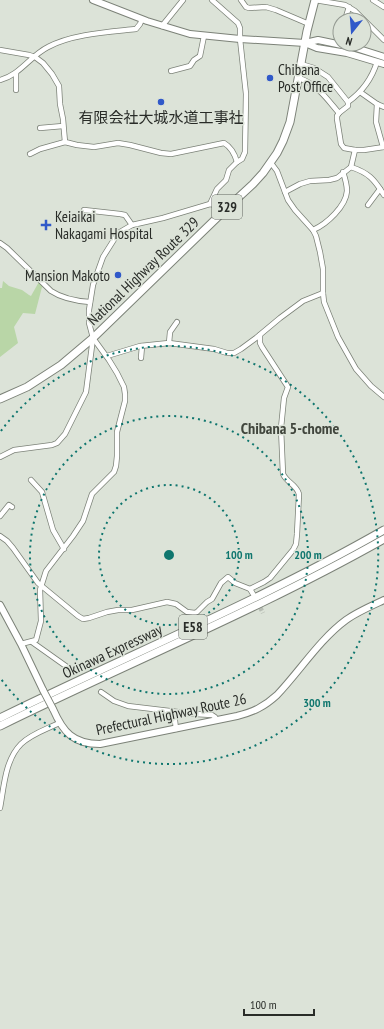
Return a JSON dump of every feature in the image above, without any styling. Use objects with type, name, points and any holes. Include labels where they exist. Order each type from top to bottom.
[{"type":"highway","name":"National Highway Route 329","points":[[0,399],[27,387],[61,365],[93,338],[253,184],[271,163],[287,132],[290,122],[315,0]]},
{"type":"highway","name":"Okinawa Expressway","points":[[0,718],[287,582],[384,530]]},
{"type":"highway","name":"Okinawa Expressway","points":[[0,726],[60,696],[190,637],[290,589],[384,539]]},
{"type":"main road","points":[[93,0],[142,19],[190,34],[305,43],[318,40],[332,43]]},
{"type":"main road","points":[[305,43],[317,48],[347,53],[384,64]]},
{"type":"main road","points":[[369,52],[384,56]]},
{"type":"main road","name":"Prefectural Highway Route 26","points":[[0,605],[22,644],[43,690],[65,730],[75,738],[85,742],[106,744],[251,712],[266,704],[281,690],[332,632],[346,620],[384,600]]},
{"type":"street","points":[[162,26],[183,0]]},
{"type":"street","points":[[210,204],[217,188],[226,180],[229,170],[244,156],[246,94],[240,28],[238,23],[212,0]]},
{"type":"street","points":[[240,0],[246,7],[266,6],[309,24]]},
{"type":"street","points":[[315,0],[345,5],[355,10],[384,40]]},
{"type":"street","points":[[374,0],[384,7]]},
{"type":"street","points":[[347,12],[349,7]]},
{"type":"street","points":[[0,80],[16,73],[46,48],[57,42],[100,33],[136,29],[142,19]]},
{"type":"street","points":[[171,71],[190,66],[194,60],[200,56],[204,36]]},
{"type":"street","points":[[0,50],[29,54],[43,63],[59,86],[65,142]]},
{"type":"street","points":[[377,62],[375,71],[360,92],[348,102],[348,106],[337,116],[341,144],[344,148],[371,150],[383,147],[376,122],[377,104]]},
{"type":"street","points":[[301,64],[314,68],[328,77],[348,102]]},
{"type":"street","points":[[16,73],[16,90]]},
{"type":"street","points":[[299,78],[306,80],[314,86],[339,113]]},
{"type":"street","points":[[360,92],[384,107]]},
{"type":"street","points":[[40,128],[63,126]]},
{"type":"street","points":[[30,154],[40,149],[65,142],[94,147],[118,143],[171,154],[224,143],[229,146],[237,162]]},
{"type":"street","points":[[335,145],[341,144]]},
{"type":"street","points":[[285,192],[300,184],[310,181],[337,178],[351,167],[355,150]]},
{"type":"street","points":[[271,163],[277,171],[288,200],[313,230],[321,259],[322,293],[325,307],[338,337],[351,362],[362,377],[384,397]]},
{"type":"street","points":[[351,167],[372,178],[384,195]]},
{"type":"street","points":[[313,230],[319,228],[342,206],[347,192],[343,172]]},
{"type":"street","points":[[368,204],[380,189]]},
{"type":"street","points":[[0,456],[14,450],[52,446],[65,434],[86,392],[93,338],[89,323],[90,302],[93,285],[103,256],[120,232],[132,225],[163,218],[210,204],[227,208]]},
{"type":"street","points":[[84,210],[120,214],[125,216],[132,225]]},
{"type":"street","points":[[0,243],[55,294],[78,301],[90,302]]},
{"type":"street","points":[[107,356],[142,346],[169,344],[214,349],[227,353],[234,353],[242,349],[280,318],[303,302],[322,293]]},
{"type":"street","points":[[169,344],[170,332],[177,322]]},
{"type":"street","points":[[250,589],[270,578],[293,550],[296,544],[299,494],[297,488],[285,478],[283,474],[281,428],[284,398],[288,387],[262,347],[260,343],[260,335]]},
{"type":"street","points":[[22,644],[36,640],[41,621],[41,586],[46,571],[64,549],[83,521],[92,494],[114,472],[116,466],[117,432],[126,394],[117,373],[107,356],[93,338]]},
{"type":"street","points":[[141,358],[142,346]]},
{"type":"street","points":[[31,480],[42,492],[53,530],[64,549]]},
{"type":"street","points":[[0,516],[9,505],[12,507]]},
{"type":"street","points":[[0,536],[13,548],[41,586],[78,616],[84,619],[107,612],[118,610],[129,611],[167,602],[176,604],[188,612],[195,613],[198,612],[206,602],[212,599],[221,583],[228,577],[236,583],[250,589],[254,594]]},
{"type":"street","points":[[32,642],[70,669]]},
{"type":"street","points":[[101,692],[114,701],[128,706],[212,715],[216,720]]},
{"type":"street","points":[[174,712],[176,729]]},
{"type":"street","points":[[0,808],[9,765],[16,751],[21,744],[32,736],[60,723]]},
{"type":"green space","points":[[40,280],[51,291],[42,287],[35,314],[23,313],[14,327],[18,343],[0,357],[0,288],[2,288],[3,281],[9,286],[22,290],[31,296]]},
{"type":"tunnel","points":[[254,595],[263,613]]},
{"type":"place","name":"Chibana Post Office","points":[[270,78]]},
{"type":"place","name":"有限会社大城水道工事社","points":[[161,102]]},
{"type":"place","name":"Keiaikai Nakagami Hospital","points":[[46,225]]},
{"type":"place","name":"Mansion Makoto","points":[[118,275]]},
{"type":"district","name":"Chibana 5-chome","points":[[290,428]]}]
